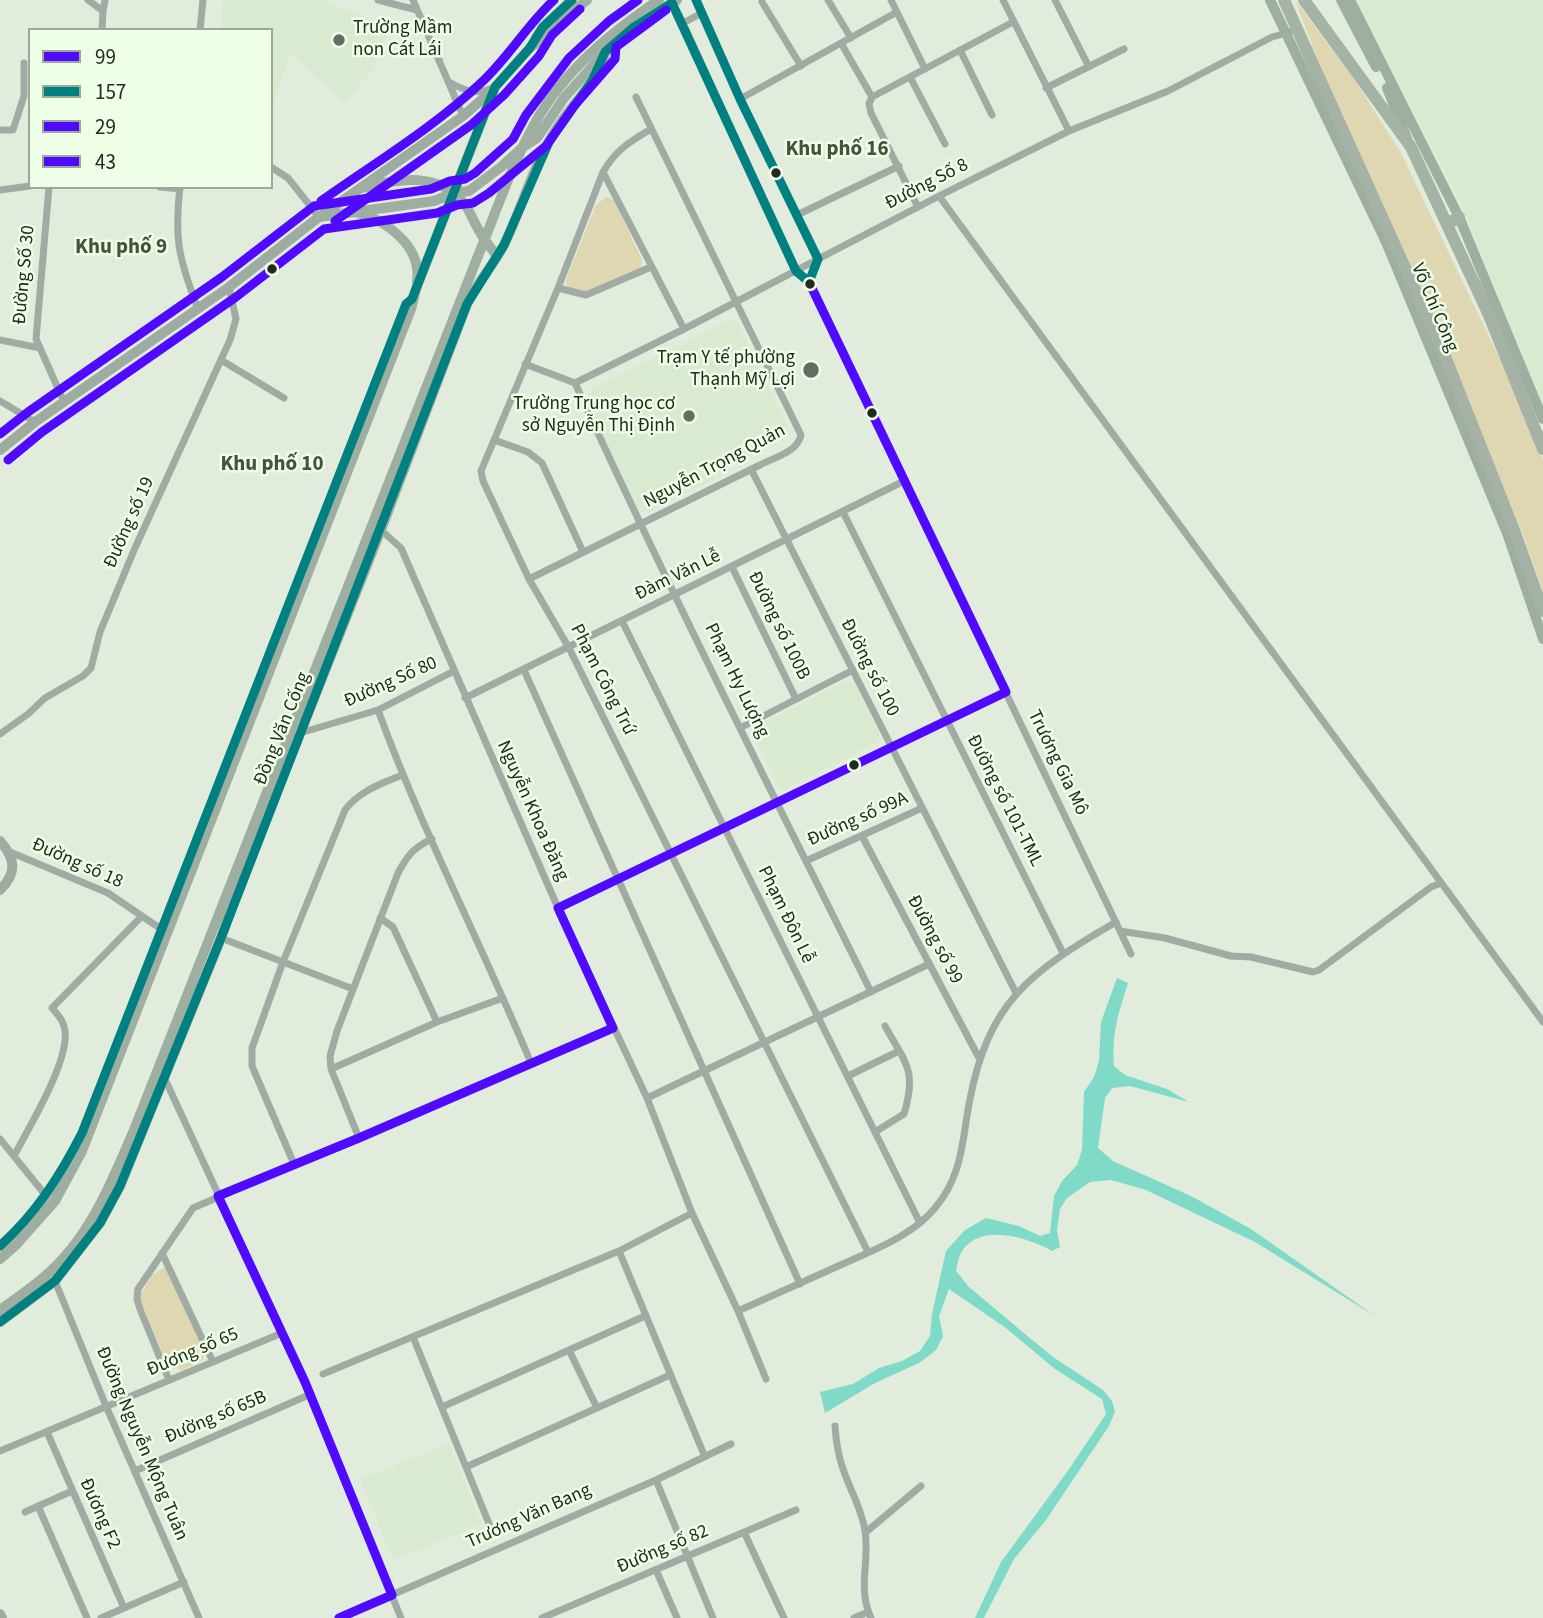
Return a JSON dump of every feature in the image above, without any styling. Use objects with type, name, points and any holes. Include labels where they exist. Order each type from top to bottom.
[{"type":"highway","name":"Võ Chí Công","points":[[1284,0],[1444,354],[1543,611]]},
{"type":"highway","points":[[1304,0],[1411,147],[1488,313],[1543,449]]},
{"type":"highway","points":[[1447,224],[1459,217]]},
{"type":"main road","points":[[529,49],[543,27],[572,0]]},
{"type":"main road","points":[[0,450],[35,422],[229,287],[319,217],[463,116],[495,87],[529,49],[587,0]]},
{"type":"main road","points":[[319,217],[423,202],[468,191],[482,183],[537,138],[603,48],[626,23],[659,0]]},
{"type":"main road","name":"Võ Chí Công","points":[[1270,0],[1386,242],[1507,533],[1543,639]]},
{"type":"main road","points":[[1341,0],[1389,93],[1411,147]]},
{"type":"main road","points":[[1350,0],[1459,217],[1543,419]]},
{"type":"main road","points":[[603,48],[673,1]]},
{"type":"main road","name":"Đồng Văn Cống","points":[[0,1322],[55,1281],[100,1223],[120,1186],[160,1074],[464,302],[497,257],[538,163],[556,129],[597,74],[604,60],[603,48]]},
{"type":"main road","name":"Đồng Văn Cống","points":[[0,1246],[47,1197],[82,1133],[161,929],[411,309],[414,294],[495,87]]},
{"type":"main road","name":"Đồng Văn Cống","points":[[0,1310],[45,1276],[90,1224],[101,1206],[221,939],[295,734],[381,530],[477,261],[523,147]]},
{"type":"main road","points":[[362,188],[412,178],[430,181],[454,193],[465,205],[497,257]]},
{"type":"main road","points":[[348,211],[379,220],[401,237],[418,275],[414,294]]},
{"type":"main road","points":[[476,226],[477,261]]},
{"type":"main road","points":[[478,282],[486,260],[485,240]]},
{"type":"main road","name":"Đồng Văn Cống","points":[[0,1259],[16,1245],[55,1200],[82,1151],[276,642]]},
{"type":"main road","name":"Đường số 18","points":[[0,841],[10,852]]},
{"type":"main road","points":[[0,890],[9,881],[13,864],[10,852]]},
{"type":"street","points":[[88,0],[103,11]]},
{"type":"street","points":[[102,28],[105,0]]},
{"type":"street","points":[[201,28],[203,0]]},
{"type":"street","points":[[378,0],[417,10]]},
{"type":"street","points":[[413,0],[463,116]]},
{"type":"street","points":[[696,0],[740,99],[818,259],[809,282]]},
{"type":"street","points":[[828,0],[851,38]]},
{"type":"street","points":[[891,0],[925,69]]},
{"type":"street","points":[[1003,0],[1069,131]]},
{"type":"street","points":[[1055,0],[1089,67]]},
{"type":"street","name":"Trương Gia Mô","points":[[673,1],[796,271],[809,282],[1131,954]]},
{"type":"street","points":[[762,2],[801,66]]},
{"type":"street","points":[[740,99],[897,12]]},
{"type":"street","points":[[683,23],[702,13]]},
{"type":"street","points":[[918,206],[871,113],[869,104],[872,97],[1013,22]]},
{"type":"street","name":"Đường Số 8","points":[[575,383],[1069,131],[1168,91],[1272,37],[1299,30]]},
{"type":"street","points":[[841,43],[872,97]]},
{"type":"street","points":[[1046,88],[1124,49]]},
{"type":"street","points":[[960,50],[992,115]]},
{"type":"street","points":[[0,130],[13,130],[27,96],[24,62]]},
{"type":"street","points":[[910,77],[945,144]]},
{"type":"street","points":[[448,82],[476,92],[495,87]]},
{"type":"street","name":"Nguyễn Trọng Quản","points":[[529,579],[751,469],[794,447],[800,441],[801,435],[636,97]]},
{"type":"street","name":"Phạm Công Trứ","points":[[651,128],[620,148],[603,172],[558,288],[481,471],[483,481],[529,579],[569,648],[868,1252]]},
{"type":"street","points":[[797,215],[899,166]]},
{"type":"street","points":[[273,168],[288,177],[319,217]]},
{"type":"street","points":[[603,172],[684,329]]},
{"type":"street","points":[[0,190],[28,186]]},
{"type":"street","name":"Đường Số 30","points":[[49,189],[36,339],[64,402]]},
{"type":"street","points":[[180,189],[177,242],[182,269],[198,309]]},
{"type":"street","points":[[939,196],[1543,1022]]},
{"type":"street","points":[[558,288],[586,295],[651,267]]},
{"type":"street","name":"Đường số 19","points":[[0,734],[45,698],[87,674],[92,668],[100,632],[110,608],[222,360],[236,319],[229,287]]},
{"type":"street","points":[[0,340],[40,348]]},
{"type":"street","points":[[222,360],[284,398]]},
{"type":"street","points":[[524,364],[575,383]]},
{"type":"street","name":"Phạm Hy Lượng","points":[[575,383],[639,524],[871,992]]},
{"type":"street","points":[[0,401],[35,422]]},
{"type":"street","points":[[494,440],[527,452],[541,463],[583,552]]},
{"type":"street","name":"Đường số 100","points":[[751,469],[1016,993]]},
{"type":"street","name":"Đàm Văn Lễ","points":[[465,698],[904,481]]},
{"type":"street","name":"Đường số 101-TML","points":[[843,512],[1063,953]]},
{"type":"street","name":"Nguyễn Khoa Đăng","points":[[381,530],[401,548],[558,908],[647,1098],[692,1213],[738,1311],[766,1379]]},
{"type":"street","name":"Đường số 100B","points":[[732,567],[796,699]]},
{"type":"street","name":"Phạm Đôn Lễ","points":[[622,621],[920,1223]]},
{"type":"street","points":[[524,670],[800,1284]]},
{"type":"street","points":[[740,728],[853,670]]},
{"type":"street","name":"Đường Số 80","points":[[295,734],[378,710],[454,671]]},
{"type":"street","points":[[558,908],[1006,692]]},
{"type":"street","points":[[378,710],[402,775],[531,1063]]},
{"type":"street","points":[[294,1164],[251,1066],[252,1048],[283,962],[345,810],[351,801],[364,792],[402,775]]},
{"type":"street","name":"Đường số 99A","points":[[806,861],[922,808]]},
{"type":"street","name":"Đường số 99","points":[[862,836],[979,1058]]},
{"type":"street","points":[[359,1138],[331,1069],[330,1056],[380,918],[407,856],[432,839]]},
{"type":"street","name":"Đường số 18","points":[[10,852],[108,893],[161,929]]},
{"type":"street","points":[[1120,931],[1165,938],[1231,956],[1251,957],[1313,972],[1392,918],[1431,887],[1441,883]]},
{"type":"street","points":[[14,1156],[53,1078],[64,1049],[65,1031],[62,1019],[51,1008],[142,916]]},
{"type":"street","points":[[380,918],[393,927],[437,1023]]},
{"type":"street","points":[[738,1311],[868,1252],[920,1223],[935,1209],[948,1190],[960,1164],[979,1058],[999,1016],[1035,974],[1063,953],[1116,922]]},
{"type":"street","points":[[221,939],[353,989]]},
{"type":"street","points":[[647,1098],[929,964]]},
{"type":"street","points":[[331,1069],[503,998]]},
{"type":"street","points":[[875,1132],[904,1114],[912,1083],[909,1070],[885,1026]]},
{"type":"street","points":[[169,1380],[137,1299],[138,1289],[193,1208],[613,1028]]},
{"type":"street","points":[[848,1076],[899,1051]]},
{"type":"street","points":[[160,1074],[180,1107],[218,1196],[311,1394],[401,1618]]},
{"type":"street","points":[[0,1139],[47,1197]]},
{"type":"street","points":[[323,1374],[619,1251],[692,1213]]},
{"type":"street","points":[[619,1251],[705,1457]]},
{"type":"street","points":[[162,1253],[213,1362]]},
{"type":"street","name":"Đường Nguyễn Mộng Tuân","points":[[55,1281],[106,1406],[199,1618]]},
{"type":"street","points":[[442,1407],[645,1316]]},
{"type":"street","name":"Đương số 65","points":[[0,1451],[282,1333]]},
{"type":"street","points":[[413,1337],[492,1531]]},
{"type":"street","points":[[569,1350],[597,1408]]},
{"type":"street","points":[[466,1467],[670,1375]]},
{"type":"street","name":"Đường số 65B","points":[[135,1471],[311,1394]]},
{"type":"street","points":[[835,1426],[837,1448],[866,1532],[863,1599],[869,1615],[854,1618]]},
{"type":"street","name":"Đương F2","points":[[47,1432],[124,1608]]},
{"type":"street","name":"Trương Văn Bang","points":[[340,1618],[731,1444]]},
{"type":"street","points":[[656,1479],[713,1618]]},
{"type":"street","points":[[866,1532],[921,1486]]},
{"type":"street","points":[[25,1512],[72,1491]]},
{"type":"street","points":[[37,1506],[87,1618]]},
{"type":"street","name":"Đường số 82","points":[[542,1618],[796,1510]]},
{"type":"street","points":[[744,1532],[784,1618]]},
{"type":"street","points":[[656,1570],[677,1618]]},
{"type":"street","points":[[101,1618],[184,1582]]},
{"type":"shaded area","name":"Trường Mầm non Cát Lái","points":[[223,0],[323,0],[390,28],[373,69],[345,103],[290,53],[274,103],[273,28],[221,28]]},
{"type":"shaded area","points":[[1295,0],[1354,79],[1401,153],[1518,397],[1543,460],[1543,591],[1521,529],[1398,243],[1340,118]]},
{"type":"shaded area","points":[[1355,0],[1543,0],[1543,405],[1457,196]]},
{"type":"shaded area","points":[[606,197],[615,202],[642,260],[640,270],[588,295],[572,291],[566,284],[567,277],[596,205]]},
{"type":"shaded area","name":"Trường Trung học cơ sở Nguyễn Thị Định","points":[[729,320],[738,323],[791,434],[725,468],[721,476],[645,513],[636,509],[587,399],[591,389]]},
{"type":"shaded area","points":[[845,682],[855,684],[879,732],[879,741],[785,789],[779,787],[754,736],[757,726]]},
{"type":"shaded area","points":[[165,1267],[205,1352],[203,1360],[182,1370],[168,1366],[139,1297],[152,1275]]},
{"type":"shaded area","points":[[449,1444],[482,1524],[393,1560],[360,1479]]},
{"type":"water","points":[[1117,978],[1128,983],[1116,1023],[1114,1066],[1125,1075],[1167,1089],[1189,1102],[1130,1086],[1112,1088],[1105,1098],[1098,1148],[1113,1161],[1191,1196],[1251,1229],[1375,1316],[1255,1242],[1146,1190],[1111,1180],[1090,1182],[1067,1198],[1060,1209],[1057,1230],[1060,1247],[1052,1251],[1030,1241],[1003,1235],[978,1238],[968,1244],[960,1255],[956,1271],[969,1287],[1053,1357],[1103,1390],[1112,1401],[1115,1412],[1109,1426],[1046,1520],[1014,1559],[984,1618],[975,1618],[1001,1562],[1106,1414],[1102,1399],[1055,1369],[1006,1328],[949,1289],[939,1316],[943,1336],[936,1350],[919,1363],[875,1383],[825,1413],[820,1392],[853,1384],[879,1368],[902,1361],[920,1351],[930,1336],[932,1314],[946,1251],[965,1230],[986,1218],[1019,1226],[1040,1236],[1050,1233],[1054,1196],[1062,1181],[1077,1165],[1082,1150],[1084,1092],[1094,1077],[1099,1061],[1101,1022]]},
{"type":"transit line","name":"43","points":[[321,201],[425,129],[465,97],[484,80],[554,0]]},
{"type":"transit line","name":"157","points":[[0,1246],[46,1193],[82,1133],[406,304],[412,299],[495,87],[529,49],[543,27],[572,0]]},
{"type":"transit line","name":"43","points":[[0,434],[222,277],[314,206],[431,189],[450,181],[465,179],[475,173],[513,139],[526,115],[569,58],[609,21],[638,0]]},
{"type":"transit line","name":"157","points":[[0,1322],[55,1281],[100,1223],[120,1186],[221,938],[467,304],[504,245],[549,142],[592,81],[605,52],[634,27],[672,3],[796,271],[809,282],[818,259],[740,99],[696,0]]},
{"type":"transit line","name":"29","points":[[335,221],[471,125],[504,95],[539,56],[552,35],[580,9]]},
{"type":"transit line","name":"29","points":[[8,460],[42,432],[236,297],[324,229],[437,213],[457,205],[473,203],[489,193],[546,146],[574,106],[615,59],[616,47],[666,10]]},
{"type":"transit line","name":"99","points":[[809,282],[1006,692]]},
{"type":"transit line","name":"99","points":[[558,908],[1006,692]]},
{"type":"transit line","name":"99","points":[[558,908],[613,1028]]},
{"type":"transit line","name":"99","points":[[218,1196],[613,1028]]},
{"type":"transit line","name":"99","points":[[218,1196],[305,1382],[392,1595]]},
{"type":"transit line","name":"99","points":[[339,1618],[392,1595]]},
{"type":"place","name":"Trường Mầm non Cát Lái","points":[[339,40]]},
{"type":"place","name":"Trạm Y tế phường Thạnh Mỹ Lợi","points":[[811,370]]},
{"type":"place","name":"Trường Trung học cơ sở Nguyễn Thị Định","points":[[689,416]]},
{"type":"district","name":"Khu phố 16","points":[[837,150]]},
{"type":"district","name":"Khu phố 9","points":[[121,248]]},
{"type":"district","name":"Khu phố 10","points":[[272,465]]}]
